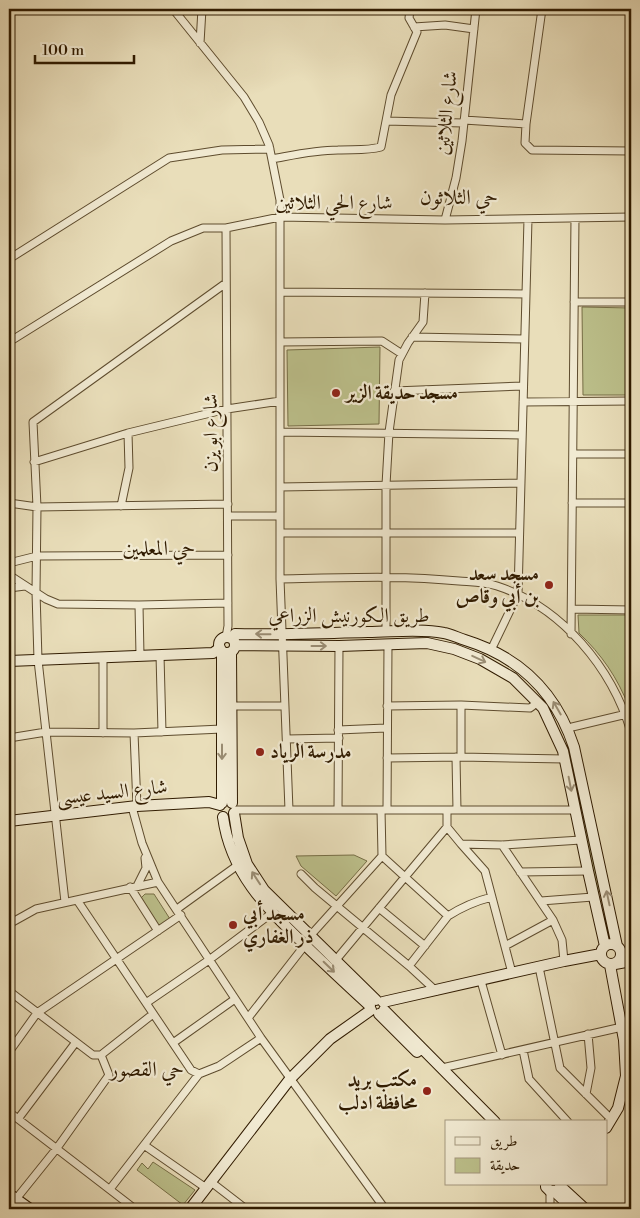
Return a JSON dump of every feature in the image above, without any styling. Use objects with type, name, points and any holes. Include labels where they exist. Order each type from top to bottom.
[{"type":"street","points":[[172,9],[244,97],[259,122],[270,149],[280,200],[280,578],[289,810]]},
{"type":"street","points":[[200,43],[202,9]]},
{"type":"street","points":[[272,159],[302,152],[368,151],[381,147],[397,78],[417,32],[409,18],[410,9]]},
{"type":"street","name":"شارع الثلاثين","points":[[445,220],[456,178],[476,9]]},
{"type":"street","points":[[542,9],[525,143],[532,150],[631,151]]},
{"type":"street","points":[[414,27],[445,25],[474,29]]},
{"type":"street","points":[[386,121],[526,124]]},
{"type":"street","points":[[9,258],[168,158],[222,150],[270,149]]},
{"type":"street","name":"شارع الحي الثلاثين","points":[[9,342],[170,241],[203,228],[226,228],[280,217],[445,220],[631,217]]},
{"type":"street","points":[[491,650],[518,594],[528,218]]},
{"type":"street","points":[[571,634],[574,218]]},
{"type":"street","name":"شارع ابو يزن","points":[[226,228],[228,409],[227,645]]},
{"type":"street","points":[[65,902],[38,660],[36,592],[37,507],[33,422],[226,283]]},
{"type":"street","points":[[280,292],[526,294]]},
{"type":"street","points":[[386,632],[386,485],[389,432],[394,391],[402,354],[423,322],[425,293]]},
{"type":"street","points":[[574,302],[631,302]]},
{"type":"street","points":[[412,337],[524,338]]},
{"type":"street","points":[[280,342],[382,341],[402,354]]},
{"type":"street","points":[[394,391],[523,386]]},
{"type":"street","points":[[34,462],[128,433],[228,409],[280,401]]},
{"type":"street","points":[[523,402],[631,401]]},
{"type":"street","points":[[280,432],[522,435]]},
{"type":"street","points":[[121,506],[129,468],[128,433]]},
{"type":"street","points":[[573,454],[631,454]]},
{"type":"street","points":[[280,487],[521,483]]},
{"type":"street","points":[[572,503],[631,503]]},
{"type":"street","points":[[9,504],[37,507],[228,504]]},
{"type":"street","points":[[228,516],[280,516]]},
{"type":"street","points":[[280,533],[519,533]]},
{"type":"street","points":[[9,563],[37,556],[228,555]]},
{"type":"street","points":[[9,575],[58,604],[228,603]]},
{"type":"street","points":[[280,578],[433,578],[495,585],[518,594],[558,619],[590,653],[628,713],[631,732]]},
{"type":"street","points":[[9,588],[25,586]]},
{"type":"street","points":[[139,605],[140,656]]},
{"type":"street","points":[[572,610],[631,610]]},
{"type":"street","name":"طريق الكورنيش الزراعي","points":[[227,645],[235,634],[444,633],[482,645],[502,655],[531,676],[551,698],[568,728],[623,948]]},
{"type":"street","points":[[9,661],[213,653],[227,645],[338,646],[427,643],[454,649],[480,658],[513,678],[543,708],[565,759],[604,962],[613,964],[631,961]]},
{"type":"street","points":[[248,1018],[307,940],[382,856],[387,758],[388,644]]},
{"type":"street","points":[[227,645],[231,706],[228,807]]},
{"type":"street","points":[[227,645],[222,728],[228,807],[247,864],[264,890],[307,940],[442,1068],[493,1120]]},
{"type":"street","points":[[338,646],[338,810]]},
{"type":"street","points":[[160,655],[162,732]]},
{"type":"street","points":[[103,657],[103,733]]},
{"type":"street","points":[[387,706],[461,705],[530,708],[537,703]]},
{"type":"street","points":[[457,810],[461,705]]},
{"type":"street","points":[[231,706],[285,706]]},
{"type":"street","points":[[568,728],[628,713]]},
{"type":"street","points":[[9,738],[46,732],[134,733],[222,728]]},
{"type":"street","points":[[338,730],[386,728]]},
{"type":"street","points":[[133,886],[146,868],[135,807],[134,733]]},
{"type":"street","points":[[287,739],[339,738]]},
{"type":"street","points":[[387,758],[565,759]]},
{"type":"street","name":"شارع السيد عيسى","points":[[9,821],[135,807],[208,802],[228,807]]},
{"type":"street","points":[[484,1120],[335,961],[272,913],[248,884],[238,865],[219,812],[228,807],[289,810],[575,810]]},
{"type":"street","points":[[335,961],[447,826],[448,810]]},
{"type":"street","points":[[447,826],[485,872],[512,973]]},
{"type":"street","points":[[461,844],[502,845],[581,840]]},
{"type":"street","points":[[142,843],[158,882],[209,960],[261,1038],[385,1209]]},
{"type":"street","points":[[502,845],[553,920],[562,940],[564,961]]},
{"type":"street","points":[[382,856],[448,916]]},
{"type":"street","points":[[176,909],[238,865]]},
{"type":"street","points":[[520,872],[588,872]]},
{"type":"street","points":[[301,874],[436,991]]},
{"type":"street","points":[[9,924],[36,909],[158,882]]},
{"type":"street","points":[[133,886],[158,931]]},
{"type":"street","points":[[541,901],[593,897]]},
{"type":"street","points":[[409,966],[448,916],[478,900],[492,898]]},
{"type":"street","points":[[77,900],[191,1070],[199,1074]]},
{"type":"street","points":[[379,908],[425,946]]},
{"type":"street","points":[[146,1003],[209,960],[272,913]]},
{"type":"street","points":[[9,1052],[37,1012],[181,915]]},
{"type":"street","points":[[505,946],[553,920]]},
{"type":"street","points":[[190,1209],[290,1079],[330,1039],[377,1007],[564,961],[603,950],[611,944],[623,948],[621,957],[613,964]]},
{"type":"street","points":[[609,1123],[618,1108],[629,1076],[613,964]]},
{"type":"street","points":[[539,967],[560,1068],[586,1094],[607,1120]]},
{"type":"street","points":[[481,981],[502,1054]]},
{"type":"street","points":[[9,991],[93,1054],[101,1055],[153,1014]]},
{"type":"street","points":[[173,1043],[235,999]]},
{"type":"street","points":[[442,1068],[622,1026]]},
{"type":"street","points":[[586,1094],[591,1068],[588,1034]]},
{"type":"street","points":[[110,1189],[199,1074],[219,1066],[261,1038]]},
{"type":"street","points":[[18,1119],[76,1042]]},
{"type":"street","points":[[523,1050],[529,1079],[566,1120]]},
{"type":"street","points":[[30,1209],[12,1196],[57,1148],[109,1075],[101,1055]]},
{"type":"street","points":[[9,1112],[136,1209]]},
{"type":"street","points":[[144,1145],[246,1209]]},
{"type":"street","points":[[550,1209],[552,1187]]},
{"type":"street","points":[[552,1187],[573,1209]]},
{"type":"street","points":[[552,1187],[585,1209]]},
{"type":"street","points":[[628,1209],[631,1205]]},
{"type":"green space","points":[[582,307],[631,308],[631,395],[583,395]]},
{"type":"green space","points":[[380,347],[379,424],[288,426],[287,350]]},
{"type":"green space","points":[[578,615],[631,615],[631,706],[629,707],[608,667],[579,633]]},
{"type":"green space","points":[[586,818],[600,891],[597,892],[581,819]]},
{"type":"green space","points":[[354,855],[367,861],[336,896],[301,866],[296,856]]},
{"type":"green space","points":[[145,894],[154,894],[170,919],[158,928],[140,899]]},
{"type":"green space","points":[[153,1162],[195,1190],[183,1205],[137,1170],[142,1163],[148,1169]]},
{"type":"place","name":"مسجد حديقة الزير","points":[[336,393]]},
{"type":"place","name":"مسجد سعد بن أبي وقاص","points":[[549,585]]},
{"type":"place","name":"مدرسة الرياد","points":[[260,752]]},
{"type":"place","name":"مسجد أبي ذر الغفاري","points":[[233,925]]},
{"type":"place","name":"مكتب بريد محافظة ادلب","points":[[427,1091]]},
{"type":"district","name":"حي الثلاثون","points":[[459,198]]},
{"type":"district","name":"حي المعلمين","points":[[159,549]]},
{"type":"district","name":"حي القصور","points":[[147,1070]]}]
